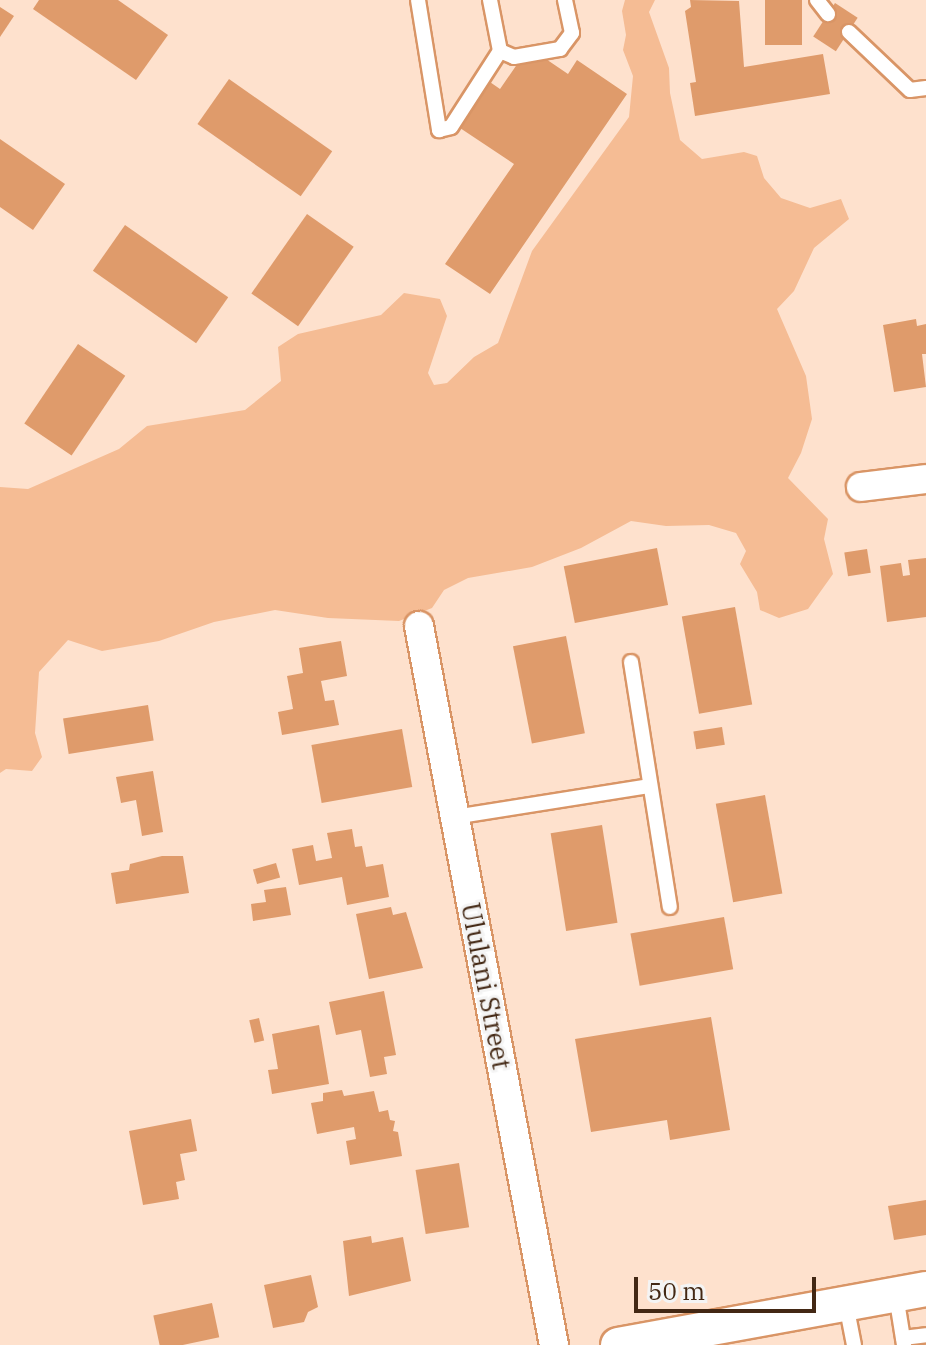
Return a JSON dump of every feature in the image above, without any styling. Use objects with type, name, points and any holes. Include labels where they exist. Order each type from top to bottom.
[{"type":"street","points":[[861,487],[926,479]]},
{"type":"street","name":"Ululani Street","points":[[419,626],[554,1345]]},
{"type":"street","points":[[618,1345],[911,1292]]},
{"type":"lane","points":[[418,0],[439,130],[451,127],[500,51],[490,0]]},
{"type":"lane","points":[[500,51],[524,57],[560,49],[572,33],[565,0]]},
{"type":"lane","points":[[817,0],[828,14]]},
{"type":"lane","points":[[849,32],[910,90],[926,88]]},
{"type":"lane","points":[[631,662],[670,907]]},
{"type":"lane","points":[[454,817],[650,786]]},
{"type":"lane","points":[[911,1292],[903,1342],[926,1335]]},
{"type":"lane","points":[[846,1304],[854,1345]]},
{"type":"shaded area","points":[[625,0],[655,0],[649,12],[669,68],[670,93],[680,140],[702,159],[744,152],[757,156],[764,178],[781,198],[810,208],[841,199],[849,219],[814,248],[794,291],[777,309],[806,376],[812,419],[801,453],[788,478],[828,519],[824,539],[833,574],[808,609],[779,618],[760,610],[757,592],[740,564],[746,551],[736,533],[709,525],[666,526],[631,521],[581,548],[532,567],[468,578],[444,590],[432,608],[399,621],[328,618],[275,610],[214,622],[159,641],[102,651],[68,640],[39,672],[35,733],[42,757],[32,771],[6,769],[0,773],[0,487],[28,489],[119,449],[147,426],[245,410],[281,381],[278,347],[298,334],[381,315],[404,293],[440,299],[447,316],[428,373],[434,385],[447,383],[474,357],[498,343],[532,251],[629,117],[633,76],[623,50],[626,35],[622,11]]},
{"type":"building","points":[[39,0],[118,0],[168,35],[136,80],[33,9]]},
{"type":"building","points":[[690,0],[739,1],[744,67],[823,54],[830,94],[695,116],[690,83],[696,82],[685,11],[691,7]]},
{"type":"building","points":[[765,0],[802,0],[802,45],[765,45]]},
{"type":"building","points":[[835,3],[858,18],[836,51],[813,37]]},
{"type":"building","points":[[0,7],[14,16],[0,37]]},
{"type":"building","points":[[540,55],[568,74],[577,60],[627,94],[490,294],[445,264],[514,164],[457,126],[487,80],[500,89],[520,60]]},
{"type":"building","points":[[229,79],[332,151],[301,196],[197,124]]},
{"type":"building","points":[[0,139],[65,184],[33,230],[0,207]]},
{"type":"building","points":[[307,214],[354,247],[298,326],[251,293]]},
{"type":"building","points":[[125,225],[228,297],[196,343],[93,271]]},
{"type":"building","points":[[916,319],[917,326],[926,324],[926,354],[922,354],[926,387],[894,392],[883,325]]},
{"type":"building","points":[[78,344],[125,376],[72,455],[24,424]]},
{"type":"building","points":[[657,548],[668,605],[575,623],[564,566]]},
{"type":"building","points":[[867,549],[871,573],[848,576],[844,553]]},
{"type":"building","points":[[926,558],[926,617],[887,622],[880,566],[901,563],[903,576],[910,575],[908,560]]},
{"type":"building","points":[[735,607],[752,704],[699,714],[682,616]]},
{"type":"building","points":[[566,636],[585,733],[532,743],[513,646]]},
{"type":"building","points":[[341,641],[347,676],[321,681],[325,701],[334,700],[339,725],[282,735],[278,712],[293,709],[287,676],[303,673],[299,648]]},
{"type":"building","points":[[148,705],[154,741],[69,754],[63,718]]},
{"type":"building","points":[[722,727],[725,745],[696,749],[693,732]]},
{"type":"building","points":[[402,729],[412,787],[322,803],[311,745]]},
{"type":"building","points":[[153,771],[163,832],[142,836],[136,800],[121,803],[116,777]]},
{"type":"building","points":[[765,795],[782,893],[733,902],[716,804]]},
{"type":"building","points":[[602,825],[617,923],[566,931],[551,833]]},
{"type":"building","points":[[352,829],[355,847],[362,846],[366,867],[383,864],[389,897],[347,905],[342,877],[299,885],[292,849],[313,845],[316,861],[332,858],[327,833]]},
{"type":"building","points":[[162,856],[183,856],[189,893],[116,904],[111,873],[129,870],[130,864]]},
{"type":"building","points":[[276,863],[280,877],[257,884],[253,870]]},
{"type":"building","points":[[286,887],[291,915],[253,921],[251,904],[266,902],[264,890]]},
{"type":"building","points":[[391,907],[393,915],[406,912],[423,968],[369,979],[356,914]]},
{"type":"building","points":[[724,917],[733,969],[640,986],[630,933]]},
{"type":"building","points":[[384,991],[396,1055],[384,1057],[387,1074],[370,1077],[361,1030],[336,1035],[329,1002]]},
{"type":"building","points":[[711,1017],[730,1130],[670,1140],[667,1120],[591,1132],[575,1039]]},
{"type":"building","points":[[259,1018],[264,1040],[254,1043],[249,1020]]},
{"type":"building","points":[[319,1025],[329,1084],[272,1094],[268,1070],[278,1069],[272,1034]]},
{"type":"building","points":[[342,1090],[344,1096],[374,1091],[379,1112],[388,1110],[390,1120],[395,1121],[393,1131],[398,1132],[402,1156],[350,1165],[346,1141],[356,1139],[354,1127],[317,1134],[311,1103],[323,1101],[323,1093]]},
{"type":"building","points":[[191,1119],[197,1151],[180,1154],[185,1180],[176,1182],[179,1199],[143,1205],[129,1131]]},
{"type":"building","points":[[459,1163],[469,1227],[426,1234],[416,1170]]},
{"type":"building","points":[[926,1200],[926,1235],[894,1240],[888,1206]]},
{"type":"building","points":[[371,1236],[372,1243],[403,1237],[411,1281],[349,1296],[343,1241]]},
{"type":"building","points":[[311,1275],[318,1307],[308,1312],[304,1322],[273,1328],[264,1285]]},
{"type":"building","points":[[212,1303],[219,1337],[183,1345],[160,1345],[153,1315]]}]
